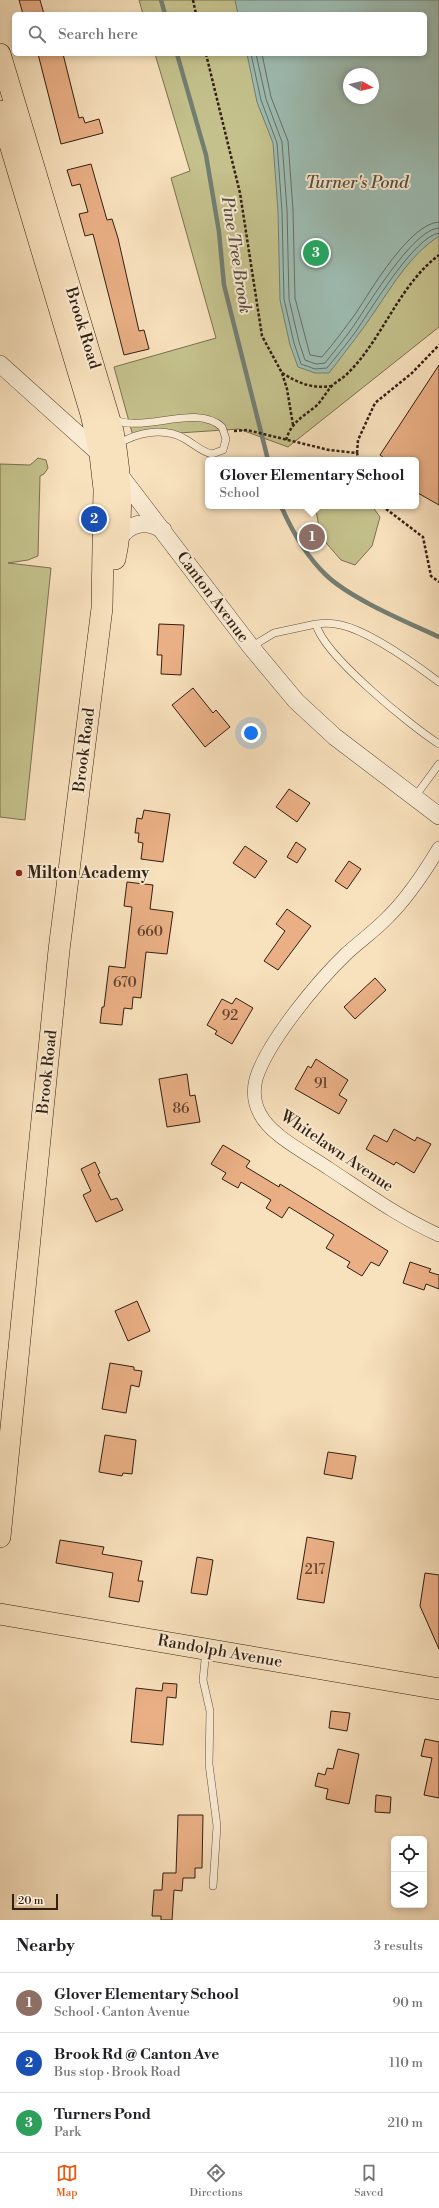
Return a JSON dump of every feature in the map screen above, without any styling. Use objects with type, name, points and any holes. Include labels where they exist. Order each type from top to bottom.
[{"type":"main road","name":"Brook Road","points":[[0,54],[5,113],[84,392],[119,474],[118,539],[113,569],[102,608]]},
{"type":"main road","name":"Brook Road","points":[[0,1537],[59,950],[102,608],[109,417],[5,113]]},
{"type":"main road","name":"Randolph Avenue","points":[[0,1614],[439,1689]]},
{"type":"street","points":[[0,364],[108,450]]},
{"type":"street","name":"Canton Avenue","points":[[119,474],[251,647],[310,716],[439,816]]},
{"type":"street","points":[[118,539],[128,528],[141,523],[149,524],[163,530]]},
{"type":"street","name":"Whitelawn Avenue","points":[[439,848],[422,876],[400,905],[346,954],[297,1010],[266,1057],[256,1079],[254,1088],[255,1102],[260,1115],[274,1131],[362,1190],[439,1235]]},
{"type":"lane","points":[[108,450],[138,435],[162,433],[178,436],[207,453],[212,454],[222,450],[226,439],[222,427],[206,420],[186,419],[127,423],[109,417]]},
{"type":"lane","points":[[316,624],[323,640],[354,674],[422,732],[439,744]]},
{"type":"lane","points":[[251,647],[274,633],[316,624],[340,624],[356,630],[399,654],[439,682]]},
{"type":"lane","points":[[414,798],[439,764]]},
{"type":"lane","points":[[206,1649],[203,1680],[210,1711],[210,1778],[217,1826],[213,1886]]},
{"type":"path","points":[[193,0],[196,12]]},
{"type":"path","points":[[206,56],[240,194],[262,336],[282,373],[287,389],[293,425]]},
{"type":"path","points":[[286,440],[293,425],[316,406],[331,386],[346,375],[368,349],[415,277],[439,255]]},
{"type":"path","points":[[358,457],[358,440],[375,402],[412,373],[439,345]]},
{"type":"path","points":[[282,373],[301,384],[320,388],[331,386]]},
{"type":"path","points":[[247,430],[329,450],[357,453]]},
{"type":"path","points":[[386,509],[423,537],[431,576],[439,582]]},
{"type":"shaded area","points":[[139,0],[439,0],[439,327],[288,447],[239,429],[133,436],[114,367],[216,338],[171,178],[190,171],[156,56],[427,56],[427,12],[142,12]]},
{"type":"shaded area","points":[[38,458],[46,460],[48,468],[44,474],[40,476],[38,556],[28,560],[8,563],[51,568],[25,820],[0,817],[0,464],[30,465]]},
{"type":"shaded area","points":[[319,509],[374,509],[380,517],[372,546],[355,565],[341,560],[321,537],[316,511]]},
{"type":"water","name":"Turner's Pond","points":[[235,0],[439,0],[439,236],[411,260],[364,327],[329,373],[315,373],[298,367],[290,345],[280,300],[278,211],[273,143],[257,102],[247,56],[427,56],[427,12],[238,12]]},
{"type":"building","points":[[19,0],[40,0],[43,12],[22,12]]},
{"type":"building","points":[[39,56],[64,56],[79,118],[83,117],[85,123],[99,119],[103,133],[61,144]]},
{"type":"building","points":[[91,164],[107,220],[112,219],[118,238],[139,331],[144,330],[149,349],[124,355],[93,234],[85,236],[79,214],[88,212],[80,184],[72,186],[67,170]]},
{"type":"building","points":[[439,365],[439,505],[419,494],[419,457],[383,457],[380,455]]},
{"type":"building","points":[[159,624],[184,625],[181,675],[161,674],[162,655],[157,655]]},
{"type":"building","points":[[193,688],[213,713],[216,710],[230,727],[205,747],[172,705]]},
{"type":"building","points":[[289,789],[310,803],[297,822],[276,807]]},
{"type":"building","points":[[144,810],[170,814],[163,862],[141,859],[143,843],[138,842],[139,833],[135,833],[137,818],[142,819]]},
{"type":"building","points":[[296,842],[306,849],[297,863],[287,857]]},
{"type":"building","points":[[245,846],[267,861],[255,878],[233,863]]},
{"type":"building","points":[[349,861],[361,869],[347,889],[335,881]]},
{"type":"building","points":[[127,882],[153,885],[150,909],[173,912],[167,954],[146,952],[141,998],[133,997],[132,1009],[124,1008],[122,1025],[100,1023],[102,1007],[104,1007],[109,966],[125,968],[132,907],[124,906]]},
{"type":"building","points":[[287,909],[311,926],[278,970],[264,961],[285,931],[276,924]]},
{"type":"building","points":[[375,978],[386,990],[355,1019],[344,1007]]},
{"type":"building","points":[[236,998],[253,1008],[232,1044],[215,1034],[217,1031],[207,1025],[222,999],[232,1004]]},
{"type":"building","points":[[316,1059],[348,1080],[339,1095],[347,1100],[339,1114],[295,1089],[308,1066],[311,1068]]},
{"type":"building","points":[[187,1074],[190,1096],[195,1095],[200,1122],[167,1127],[159,1079]]},
{"type":"building","points":[[394,1129],[415,1141],[417,1137],[431,1144],[414,1173],[396,1162],[394,1165],[366,1149],[374,1135],[387,1142]]},
{"type":"building","points":[[223,1145],[250,1161],[246,1167],[279,1187],[280,1184],[388,1251],[379,1266],[371,1262],[362,1276],[347,1267],[350,1262],[326,1248],[334,1235],[289,1207],[282,1218],[266,1208],[271,1200],[241,1182],[238,1188],[222,1179],[226,1173],[211,1164]]},
{"type":"building","points":[[95,1162],[100,1173],[98,1174],[111,1200],[117,1198],[123,1210],[96,1222],[83,1195],[91,1191],[81,1169]]},
{"type":"building","points":[[410,1262],[431,1269],[429,1272],[439,1275],[439,1289],[426,1284],[424,1290],[403,1283]]},
{"type":"building","points":[[137,1301],[150,1331],[128,1341],[115,1311]]},
{"type":"building","points":[[110,1363],[134,1367],[134,1370],[142,1371],[139,1387],[131,1385],[126,1413],[102,1409]]},
{"type":"building","points":[[105,1435],[136,1440],[132,1474],[123,1473],[122,1476],[99,1472]]},
{"type":"building","points":[[328,1452],[356,1456],[352,1479],[324,1474]]},
{"type":"building","points":[[307,1537],[334,1542],[324,1603],[297,1599]]},
{"type":"building","points":[[60,1540],[104,1547],[102,1554],[142,1561],[138,1581],[143,1581],[139,1602],[109,1597],[113,1573],[56,1563]]},
{"type":"building","points":[[197,1557],[213,1560],[207,1595],[191,1593]]},
{"type":"building","points":[[425,1573],[439,1575],[439,1649],[420,1606]]},
{"type":"building","points":[[163,1683],[177,1684],[176,1698],[167,1697],[163,1745],[131,1742],[136,1688],[162,1691]]},
{"type":"building","points":[[331,1711],[350,1713],[347,1731],[329,1728]]},
{"type":"building","points":[[425,1739],[439,1742],[439,1798],[424,1795],[432,1758],[421,1756]]},
{"type":"building","points":[[338,1749],[359,1754],[349,1804],[326,1799],[328,1789],[315,1786],[318,1773],[325,1775],[327,1768],[333,1769]]},
{"type":"building","points":[[376,1795],[391,1797],[390,1813],[375,1812]]},
{"type":"building","points":[[178,1815],[203,1815],[202,1868],[195,1868],[195,1878],[183,1878],[182,1891],[174,1890],[172,1920],[161,1920],[161,1916],[152,1916],[154,1890],[162,1890],[163,1873],[176,1873]]},
{"type":"waterway","name":"Pine Tree Brook","points":[[161,0],[164,12]]},
{"type":"waterway","name":"Pine Tree Brook","points":[[178,56],[206,155],[219,232],[224,285],[267,457]]},
{"type":"waterway","name":"Pine Tree Brook","points":[[282,509],[295,534],[312,560],[337,584],[364,601],[439,637]]},
{"type":"place","name":"Turners Pond","points":[[316,253]]},
{"type":"place","name":"Brook Rd @ Canton Ave","points":[[94,519]]},
{"type":"place","name":"Glover Elementary School","points":[[312,537]]},
{"type":"place","name":"Milton Academy","points":[[19,873]]}]
